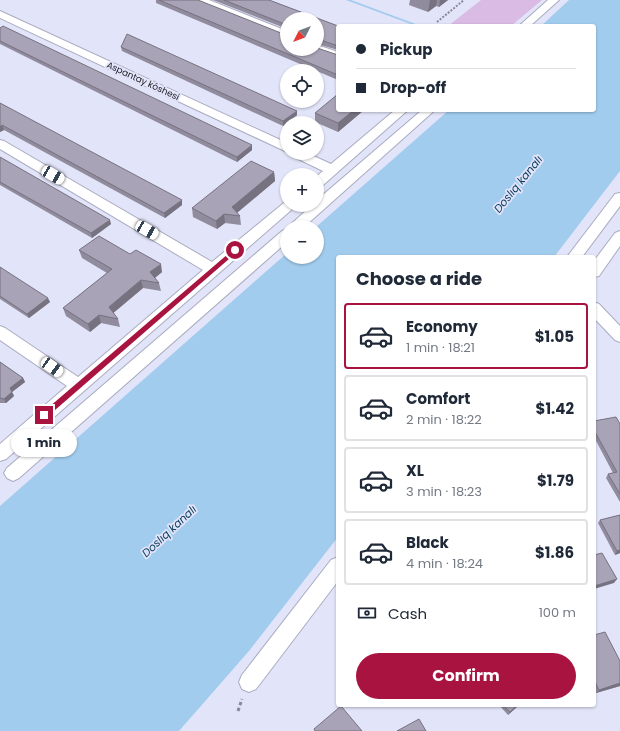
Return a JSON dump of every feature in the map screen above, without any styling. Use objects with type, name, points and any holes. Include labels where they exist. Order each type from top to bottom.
[{"type":"street","points":[[200,0],[280,32]]},
{"type":"street","points":[[526,24],[554,0]]},
{"type":"street","name":"Aspantay kóshesi","points":[[0,14],[280,145]]},
{"type":"street","points":[[324,51],[336,55]]},
{"type":"street","points":[[324,177],[400,112]]},
{"type":"street","points":[[303,220],[427,112]]},
{"type":"street","points":[[0,144],[213,269]]},
{"type":"street","points":[[312,160],[333,170]]},
{"type":"street","points":[[576,255],[620,197]]},
{"type":"street","points":[[0,454],[78,385],[282,212]]},
{"type":"street","points":[[596,269],[620,236]]},
{"type":"street","points":[[13,473],[280,240]]},
{"type":"street","points":[[596,310],[620,336]]},
{"type":"street","points":[[0,332],[78,385]]},
{"type":"street","points":[[249,682],[336,569]]},
{"type":"path","points":[[437,22],[464,0]]},
{"type":"shaded area","points":[[481,0],[542,0],[513,24],[451,24]]},
{"type":"water","name":"Doslıq kanalı","points":[[569,0],[620,0],[620,171],[556,255],[336,255],[336,540],[249,651],[179,731],[0,731],[0,506],[280,259],[280,264],[324,264],[324,220],[447,112],[596,112],[596,24],[543,24]]},
{"type":"building","points":[[159,0],[198,0],[280,33],[280,51]]},
{"type":"building","points":[[224,0],[269,0],[301,12],[280,12],[280,22]]},
{"type":"building","points":[[324,21],[336,25],[336,45],[324,41]]},
{"type":"building","points":[[3,26],[252,145],[237,157],[0,41],[0,28]]},
{"type":"building","points":[[127,34],[280,103],[280,108],[290,108],[297,111],[290,116],[280,116],[280,120],[121,47]]},
{"type":"building","points":[[324,50],[336,54],[336,74],[324,69],[324,64],[312,64],[293,56],[324,56]]},
{"type":"building","points":[[336,96],[336,112],[352,112],[338,123],[315,113],[321,108],[324,108],[324,106]]},
{"type":"building","points":[[0,103],[182,200],[164,213],[2,125],[0,127]]},
{"type":"building","points":[[0,157],[110,220],[91,233],[0,182]]},
{"type":"building","points":[[251,161],[274,172],[232,207],[240,216],[224,214],[216,221],[192,208]]},
{"type":"building","points":[[99,236],[130,254],[136,250],[161,264],[150,272],[159,283],[141,280],[109,307],[118,319],[99,315],[88,324],[63,308],[112,269],[79,250]]},
{"type":"building","points":[[0,267],[48,298],[27,314],[0,296]]},
{"type":"building","points":[[0,362],[23,378],[10,388],[12,392],[4,399],[0,398]]},
{"type":"building","points":[[616,417],[620,424],[620,494],[608,474],[617,472],[596,434],[596,421]]},
{"type":"building","points":[[620,515],[620,550],[617,551],[600,520]]},
{"type":"building","points":[[602,553],[617,579],[596,585],[596,554]]},
{"type":"building","points":[[605,632],[620,661],[620,683],[599,690],[596,684],[596,634]]},
{"type":"building","points":[[340,707],[342,707],[362,731],[315,731],[314,729]]},
{"type":"building","points":[[505,707],[516,707],[510,712]]},
{"type":"building","points":[[419,719],[426,731],[397,731]]},
{"type":"waterway","points":[[348,0],[414,24]]},
{"type":"route","points":[[44,415],[235,250]]}]
